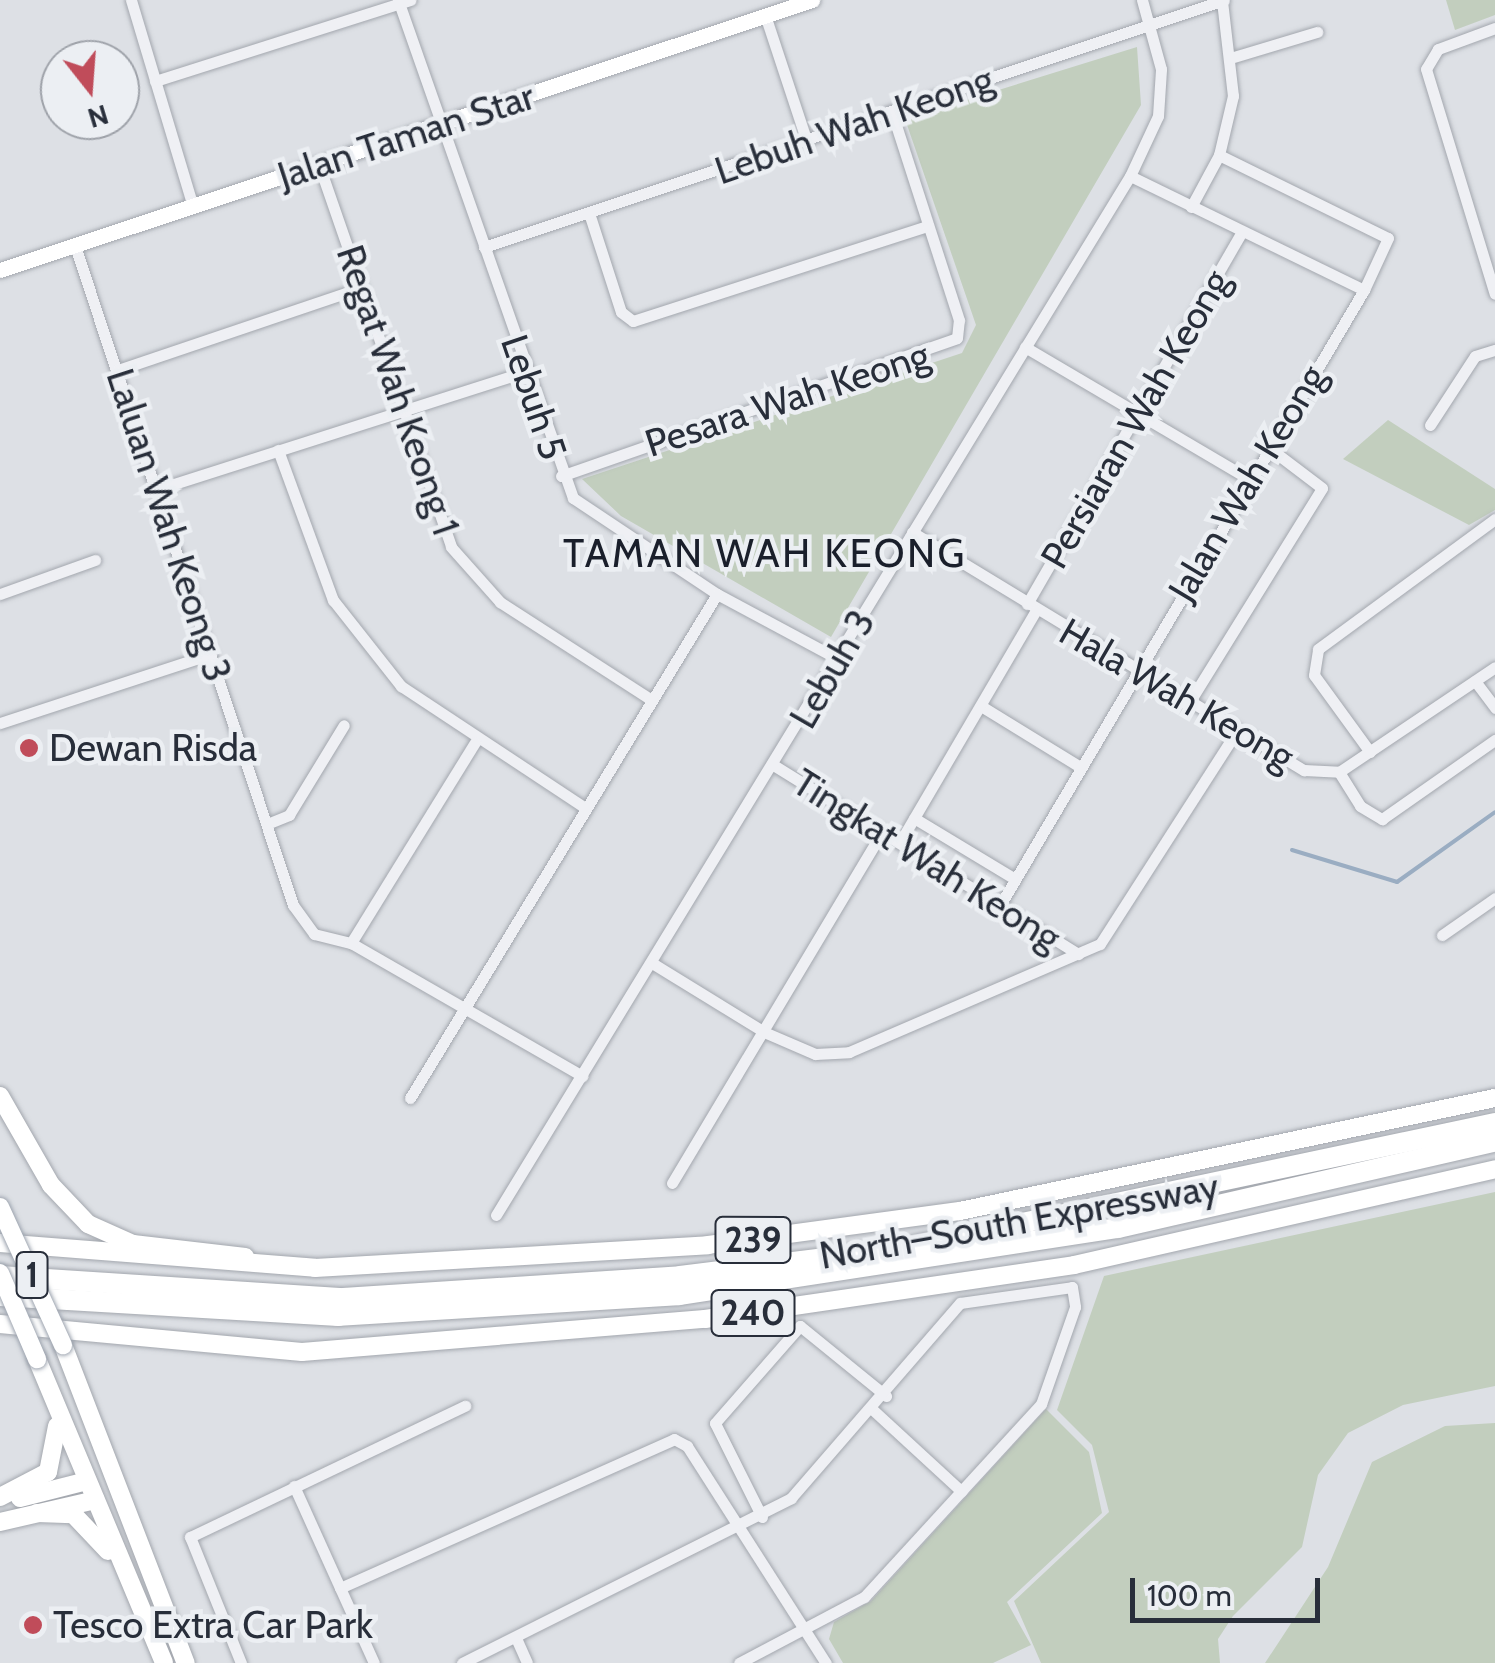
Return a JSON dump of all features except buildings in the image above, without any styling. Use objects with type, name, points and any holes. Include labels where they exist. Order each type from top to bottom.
[{"type":"highway","name":"North–South Expressway","points":[[0,1275],[342,1298],[680,1276],[904,1248],[1495,1123]]},
{"type":"highway","name":"North–South Expressway","points":[[0,1296],[267,1316],[680,1295],[1118,1228],[1495,1142]]},
{"type":"main road","points":[[0,1096],[51,1185],[88,1224],[133,1244],[315,1268]]},
{"type":"main road","name":"239","points":[[0,1243],[315,1268],[499,1263],[842,1229],[1495,1098]]},
{"type":"main road","name":"240","points":[[0,1324],[302,1352],[705,1319],[1074,1266],[1495,1169]]},
{"type":"main road","name":"1","points":[[0,1207],[132,1522],[186,1663]]},
{"type":"main road","points":[[0,1224],[58,1346],[101,1463],[94,1490]]},
{"type":"main road","name":"1","points":[[0,1275],[164,1663]]},
{"type":"main road","points":[[0,1500],[33,1485],[57,1455],[49,1389]]},
{"type":"main road","points":[[0,1522],[37,1513],[94,1490]]},
{"type":"main road","points":[[0,1500],[94,1490],[132,1522]]},
{"type":"main road","points":[[37,1513],[88,1522],[137,1598]]},
{"type":"street","points":[[131,0],[193,207]]},
{"type":"street","name":"Jalan Taman Star","points":[[0,270],[442,124],[768,9],[812,0]]},
{"type":"street","name":"Lebuh 3","points":[[496,1215],[775,766],[912,532],[1130,176],[1158,116],[1162,69],[1142,0]]},
{"type":"street","points":[[1191,207],[1219,154],[1234,57],[1223,0]]},
{"type":"street","name":"Lebuh Wah Keong","points":[[484,247],[1223,0]]},
{"type":"street","points":[[155,81],[403,1]]},
{"type":"street","name":"Lebuh 5","points":[[403,1],[560,476],[590,512],[717,594],[838,659]]},
{"type":"street","points":[[768,9],[807,142]]},
{"type":"street","points":[[1495,28],[1438,48],[1429,78],[1495,294]]},
{"type":"street","points":[[1234,57],[1317,32]]},
{"type":"street","name":"Pesara Wah Keong","points":[[560,476],[952,343],[959,320],[892,112]]},
{"type":"street","name":"Jalan Wah Keong","points":[[1002,902],[1268,446],[1364,290],[1388,238],[1219,154]]},
{"type":"street","name":"Regat Wah Keong 1","points":[[319,165],[400,411],[451,547],[475,577],[535,628],[650,699]]},
{"type":"street","points":[[1130,176],[1364,290]]},
{"type":"street","points":[[589,213],[621,312],[633,321],[928,226]]},
{"type":"street","name":"Persiaran Wah Keong","points":[[900,842],[981,706],[1031,608],[1242,232]]},
{"type":"street","name":"Laluan Wah Keong 3","points":[[76,246],[300,918],[324,940],[351,943],[582,1076]]},
{"type":"street","points":[[118,370],[360,288]]},
{"type":"street","points":[[1025,347],[1249,479]]},
{"type":"street","points":[[1430,425],[1474,356],[1495,350]]},
{"type":"street","points":[[158,489],[524,372]]},
{"type":"street","points":[[1186,706],[1322,488],[1268,446]]},
{"type":"street","points":[[278,450],[332,600],[400,686],[474,742],[584,808]]},
{"type":"street","points":[[1370,752],[1314,675],[1318,649],[1495,519]]},
{"type":"street","name":"Hala Wah Keong","points":[[912,532],[1186,706],[1304,770],[1339,772],[1495,667]]},
{"type":"street","points":[[0,594],[95,560]]},
{"type":"street","points":[[410,1098],[461,1008],[717,594]]},
{"type":"street","points":[[0,723],[211,654]]},
{"type":"street","points":[[1475,681],[1495,708]]},
{"type":"street","points":[[981,706],[1080,767]]},
{"type":"street","points":[[267,824],[289,815],[344,725]]},
{"type":"street","points":[[652,963],[764,1032],[815,1054],[849,1052],[1105,939],[1234,735]]},
{"type":"street","points":[[1339,772],[1360,806],[1382,819],[1495,740]]},
{"type":"street","points":[[351,943],[474,742]]},
{"type":"street","name":"Tingkat Wah Keong","points":[[775,766],[1002,902],[1078,954]]},
{"type":"street","name":"Tingkat Wah Keong","points":[[914,818],[1015,880]]},
{"type":"street","points":[[672,1183],[883,831]]},
{"type":"street","points":[[1442,936],[1495,898]]},
{"type":"street","points":[[462,1663],[762,1517],[886,1396],[955,1308],[1066,1283],[1076,1302],[1041,1404],[864,1597],[806,1632],[739,1663]]},
{"type":"street","points":[[762,1517],[715,1423],[800,1326],[886,1396]]},
{"type":"street","points":[[241,1663],[190,1537],[465,1406]]},
{"type":"street","points":[[873,1410],[961,1491]]},
{"type":"street","points":[[340,1588],[669,1439],[688,1446],[826,1663]]},
{"type":"street","points":[[294,1486],[374,1663]]},
{"type":"street","points":[[516,1638],[527,1663]]},
{"type":"green space","points":[[1446,0],[1495,0],[1495,15],[1455,30]]},
{"type":"green space","points":[[1137,47],[1141,105],[831,637],[621,516],[582,479],[962,353],[976,325],[905,119]]},
{"type":"green space","points":[[1388,420],[1495,489],[1495,510],[1469,525],[1343,459]]},
{"type":"green space","points":[[1495,1192],[1495,1386],[1403,1405],[1348,1433],[1318,1475],[1302,1547],[1233,1616],[1218,1639],[1220,1663],[1041,1663],[1014,1601],[1109,1512],[1092,1445],[1057,1410],[1104,1276]]},
{"type":"green space","points":[[1046,1409],[1089,1452],[1102,1513],[1007,1602],[1031,1645],[993,1663],[843,1663],[829,1639],[834,1622],[871,1601]]},
{"type":"green space","points":[[1495,1423],[1495,1663],[1265,1663],[1328,1567],[1372,1462],[1445,1426]]},
{"type":"waterway","points":[[1292,850],[1397,882],[1495,812]]},
{"type":"place","name":"Dewan Risda","points":[[29,748]]},
{"type":"place","name":"Tesco Extra Car Park","points":[[33,1625]]},
{"type":"district","name":"TAMAN WAH KEONG","points":[[765,553]]}]
